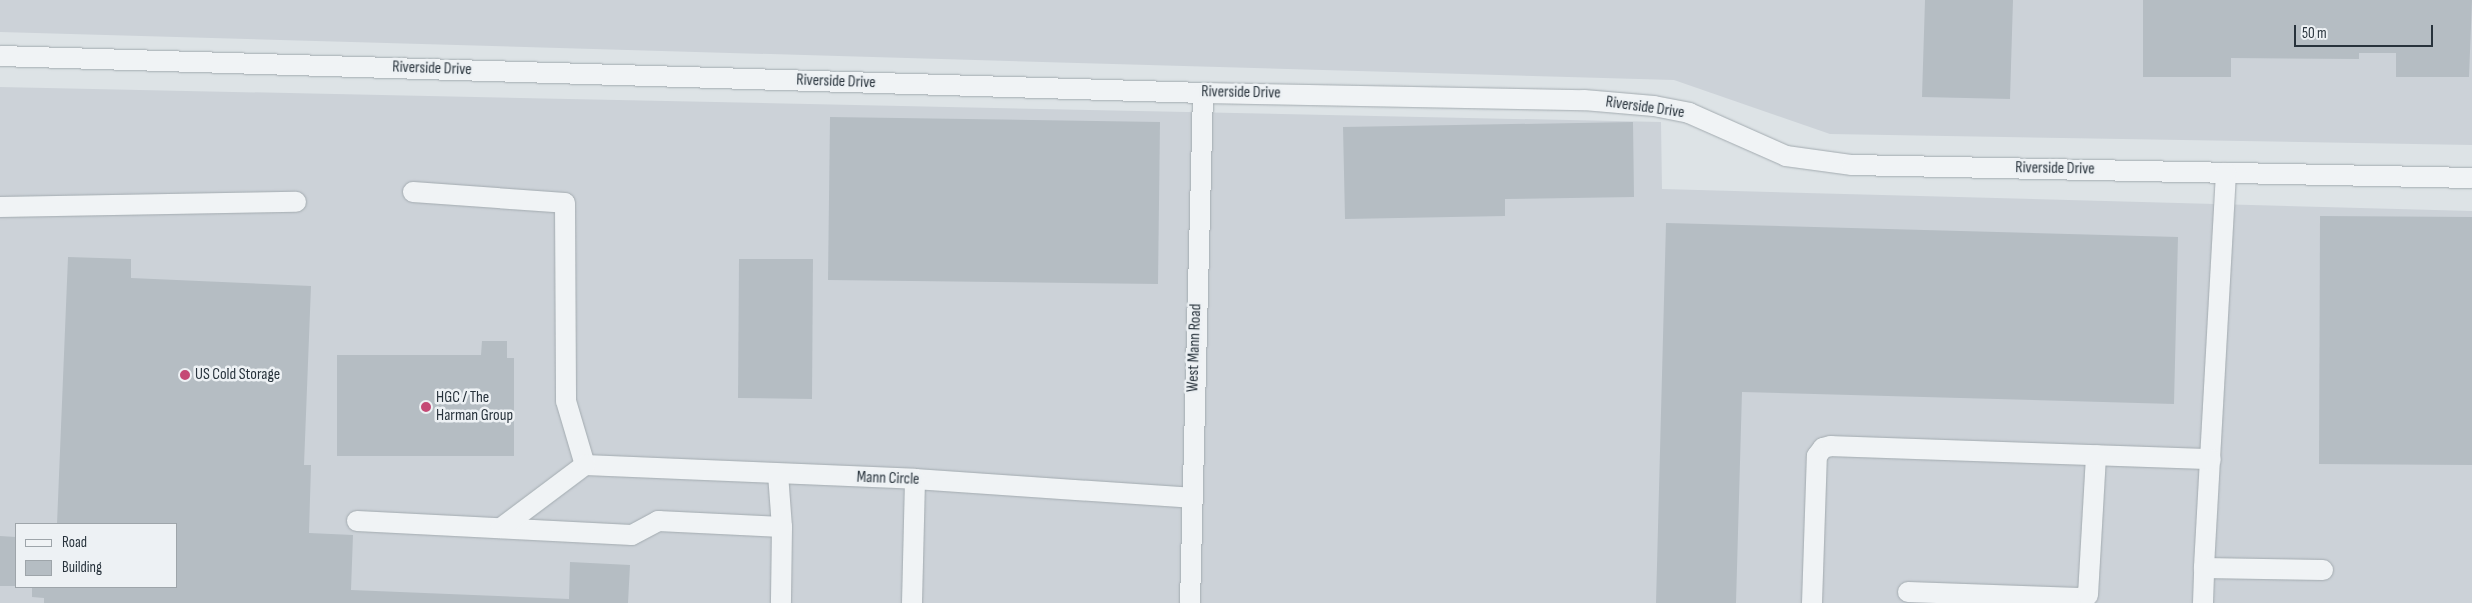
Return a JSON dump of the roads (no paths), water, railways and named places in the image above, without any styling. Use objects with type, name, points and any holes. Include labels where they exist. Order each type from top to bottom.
[{"type":"street","name":"Riverside Drive","points":[[0,56],[1202,93],[1584,100],[1654,106],[1689,113],[1786,156],[1852,164],[2472,178]]},
{"type":"street","name":"West Mann Road","points":[[1190,603],[1202,93]]},
{"type":"street","points":[[2203,603],[2226,173]]},
{"type":"street","points":[[413,192],[565,203],[566,401],[585,465],[502,528]]},
{"type":"street","points":[[0,207],[296,202]]},
{"type":"street","points":[[1812,603],[1817,456],[1823,448],[1831,446],[2211,458]]},
{"type":"street","points":[[1908,592],[2079,598],[2088,595],[2096,454]]},
{"type":"street","name":"Mann Circle","points":[[585,465],[915,479],[1191,498]]},
{"type":"street","points":[[778,474],[782,527],[781,603]]},
{"type":"street","points":[[912,603],[915,479]]},
{"type":"street","points":[[357,521],[632,534],[658,521],[782,527]]},
{"type":"street","points":[[2204,568],[2323,570]]},
{"type":"place","name":"US Cold Storage","points":[[185,375]]},
{"type":"place","name":"HGC / The Harman Group","points":[[426,407]]}]
